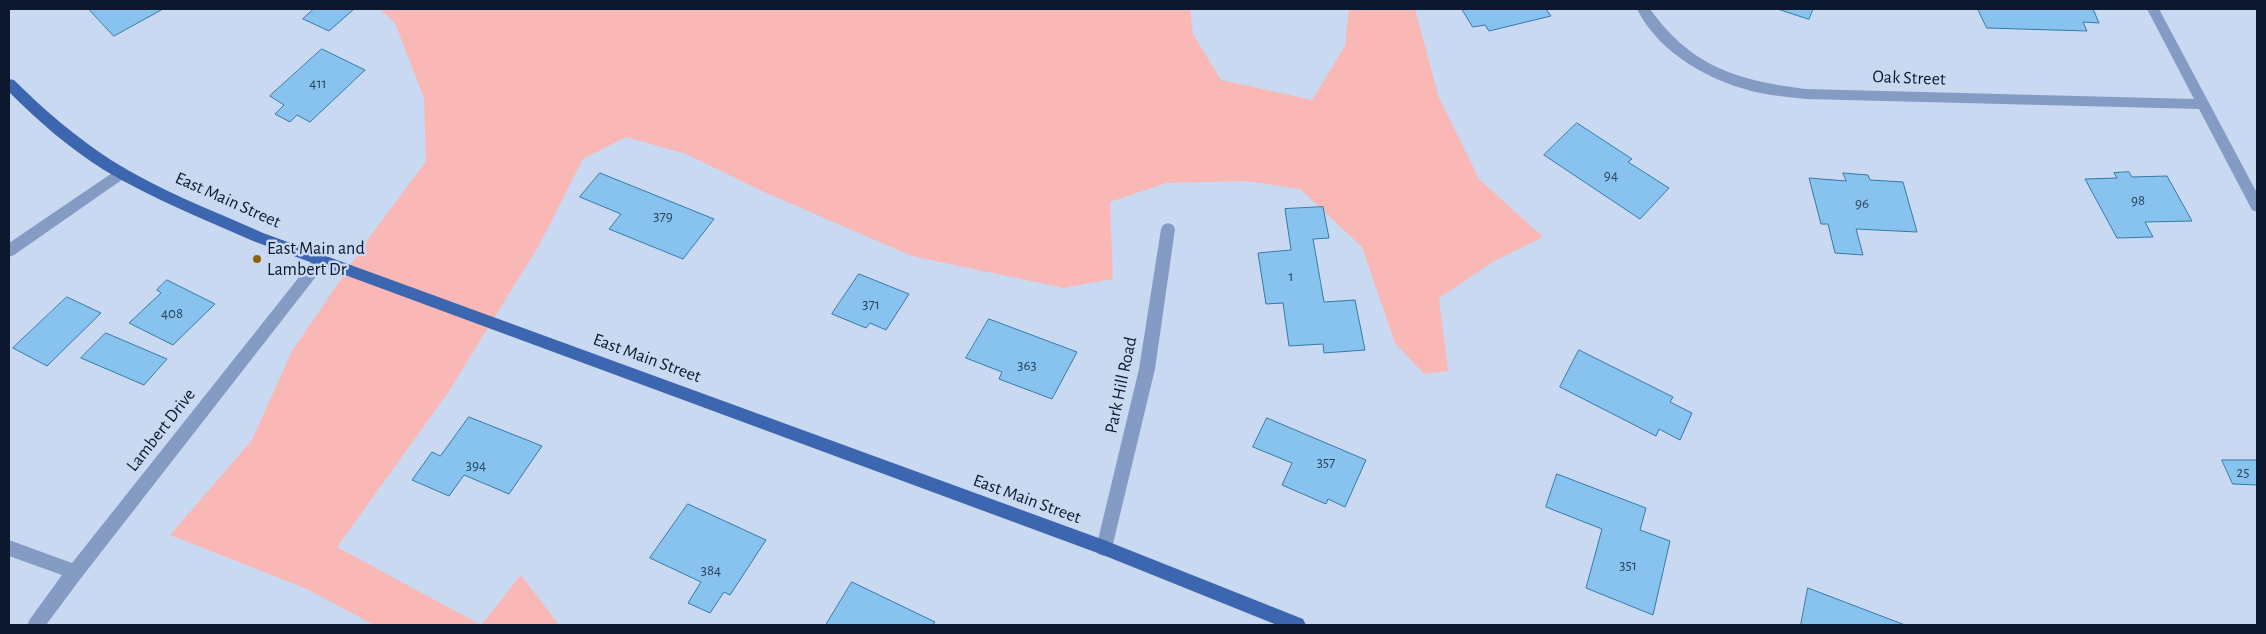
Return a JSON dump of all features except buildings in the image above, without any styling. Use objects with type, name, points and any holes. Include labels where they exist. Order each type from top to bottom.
[{"type":"main road","name":"East Main Street","points":[[9,84],[23,98],[78,143],[121,173],[258,237],[1104,548],[1297,625]]},
{"type":"street","name":"Oak Street","points":[[1643,9],[1655,28],[1677,49],[1705,67],[1729,79],[1761,88],[1806,94],[2202,104]]},
{"type":"street","points":[[2153,9],[2257,206]]},
{"type":"street","points":[[9,251],[121,173]]},
{"type":"street","name":"Park Hill Road","points":[[1104,548],[1147,370],[1168,229]]},
{"type":"street","name":"Lambert Drive","points":[[36,625],[75,572],[320,261]]},
{"type":"street","points":[[9,548],[75,572]]},
{"type":"shaded area","points":[[380,9],[1190,9],[1193,34],[1221,80],[1312,100],[1345,46],[1349,9],[1415,9],[1439,98],[1479,179],[1543,237],[1494,261],[1439,298],[1448,371],[1424,374],[1395,343],[1362,247],[1300,189],[1246,181],[1166,183],[1110,202],[1113,279],[1064,288],[912,256],[764,192],[686,154],[626,137],[583,159],[538,247],[447,394],[337,547],[481,625],[374,625],[307,589],[170,535],[252,440],[292,351],[369,238],[426,161],[424,98],[395,23]]},
{"type":"shaded area","points":[[521,575],[559,625],[481,625]]},
{"type":"place","name":"East Main and Lambert Dr","points":[[257,259]]}]
